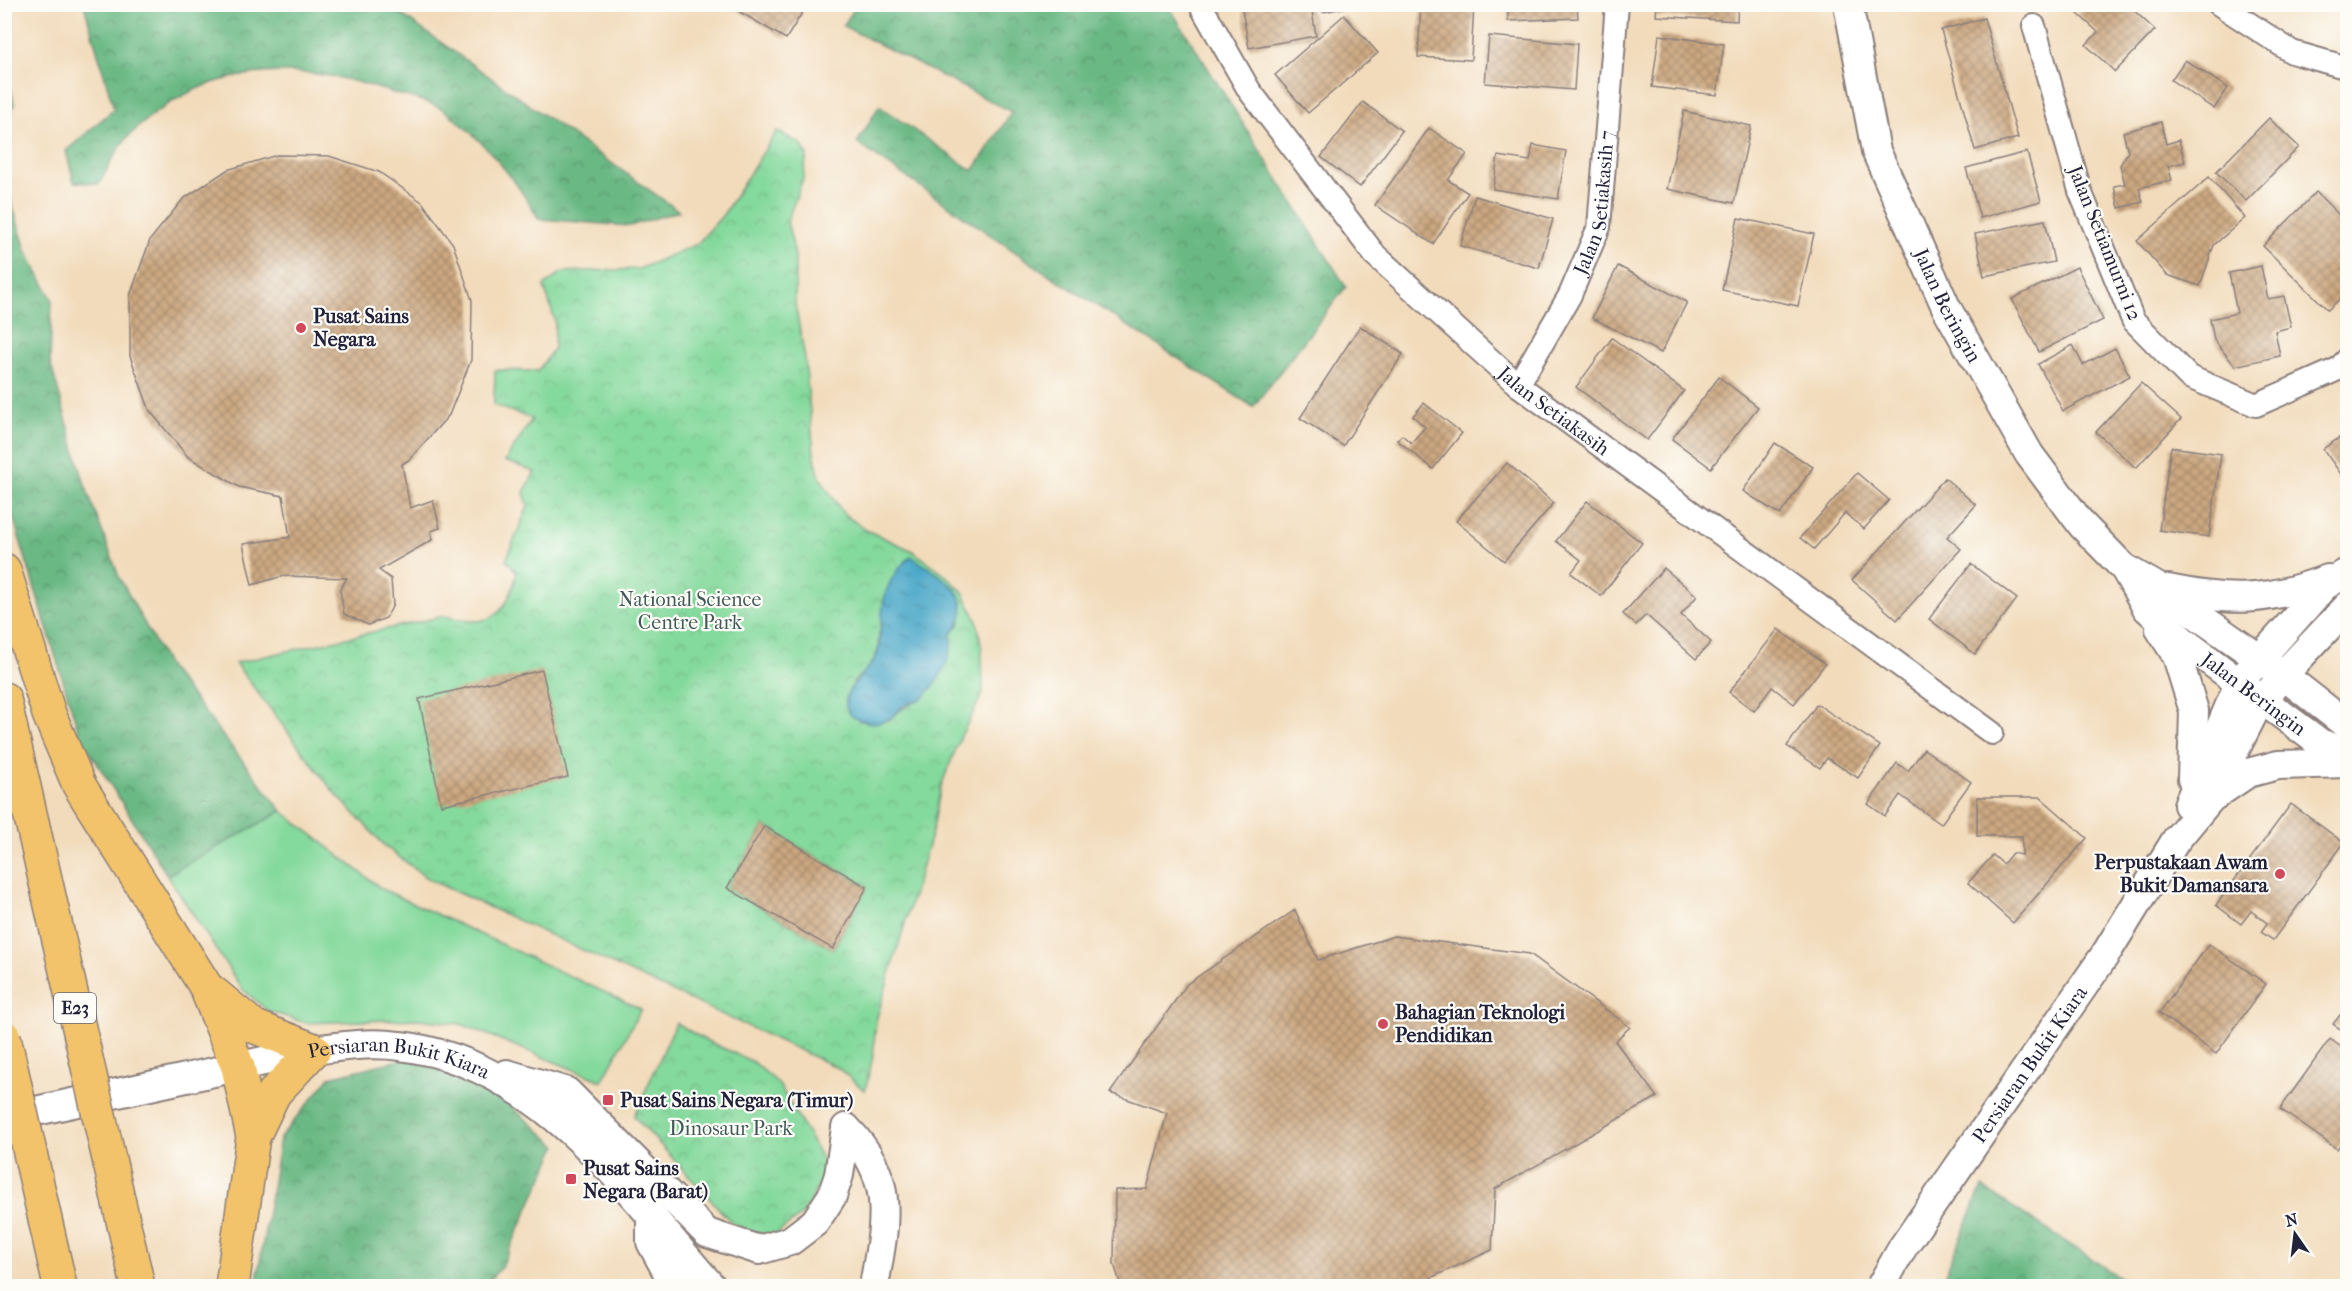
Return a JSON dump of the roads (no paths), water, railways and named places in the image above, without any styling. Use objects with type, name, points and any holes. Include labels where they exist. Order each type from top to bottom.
[{"type":"highway","points":[[4,570],[49,714],[79,784],[206,987],[238,1067],[253,1137]]},
{"type":"highway","name":"E23","points":[[4,699],[138,1287]]},
{"type":"highway","points":[[206,987],[253,1026],[314,1050],[274,1093],[253,1137],[232,1287]]},
{"type":"highway","points":[[4,1037],[60,1287]]},
{"type":"street","name":"Jalan Setiakasih","points":[[1200,4],[1249,90],[1375,255],[1518,385],[1992,732]]},
{"type":"street","name":"Jalan Setiakasih 7","points":[[1518,385],[1570,295],[1599,227],[1617,4]]},
{"type":"street","name":"Jalan Beringin","points":[[1848,4],[1876,151],[1946,307],[2029,454],[2082,525],[2152,598],[2183,641],[2240,681],[2320,743],[2348,754]]},
{"type":"street","points":[[2219,4],[2292,52],[2348,69]]},
{"type":"street","name":"Jalan Setiamurni 12","points":[[2034,26],[2080,191],[2133,320],[2189,377],[2256,405],[2338,369],[2348,359]]},
{"type":"street","points":[[2348,572],[2273,596],[2239,600],[2209,597],[2152,598],[2177,656],[2194,711],[2201,796],[2248,773],[2278,765],[2348,764]]},
{"type":"street","name":"Persiaran Bukit Kiara","points":[[2201,796],[2240,681],[2258,657],[2324,586],[2348,572]]},
{"type":"street","name":"Jalan Beringin","points":[[2152,598],[2258,657],[2348,726]]},
{"type":"street","name":"Persiaran Bukit Kiara","points":[[1881,1287],[1903,1247],[2105,955],[2254,712],[2283,675],[2348,606]]},
{"type":"street","name":"Persiaran Bukit Kiara","points":[[4,1118],[314,1050],[359,1044],[401,1046],[479,1068],[519,1090],[549,1112],[618,1179],[711,1287]]},
{"type":"street","points":[[479,1068],[525,1077],[567,1092],[707,1233],[759,1250],[790,1241],[815,1222],[832,1196],[839,1175],[846,1128],[861,1144],[875,1169],[884,1201],[886,1220],[874,1287]]},
{"type":"street","points":[[651,1218],[651,1242],[675,1287]]},
{"type":"water","points":[[911,556],[954,589],[963,609],[960,621],[951,634],[952,642],[944,669],[928,693],[905,705],[883,722],[862,721],[849,713],[846,704],[847,696],[851,687],[877,655],[884,597],[893,577]]},
{"type":"place","name":"Pusat Sains Negara","points":[[301,328]]},
{"type":"place","name":"Perpustakaan Awam Bukit Damansara","points":[[2280,874]]},
{"type":"place","name":"Bahagian Teknologi Pendidikan","points":[[1383,1024]]},
{"type":"place","name":"Pusat Sains Negara (Timur)","points":[[608,1100]]},
{"type":"place","name":"Pusat Sains Negara (Barat)","points":[[571,1179]]},
{"type":"park label","name":"National Science Centre Park","points":[[690,610]]},
{"type":"park label","name":"Dinosaur Park","points":[[731,1128]]}]
